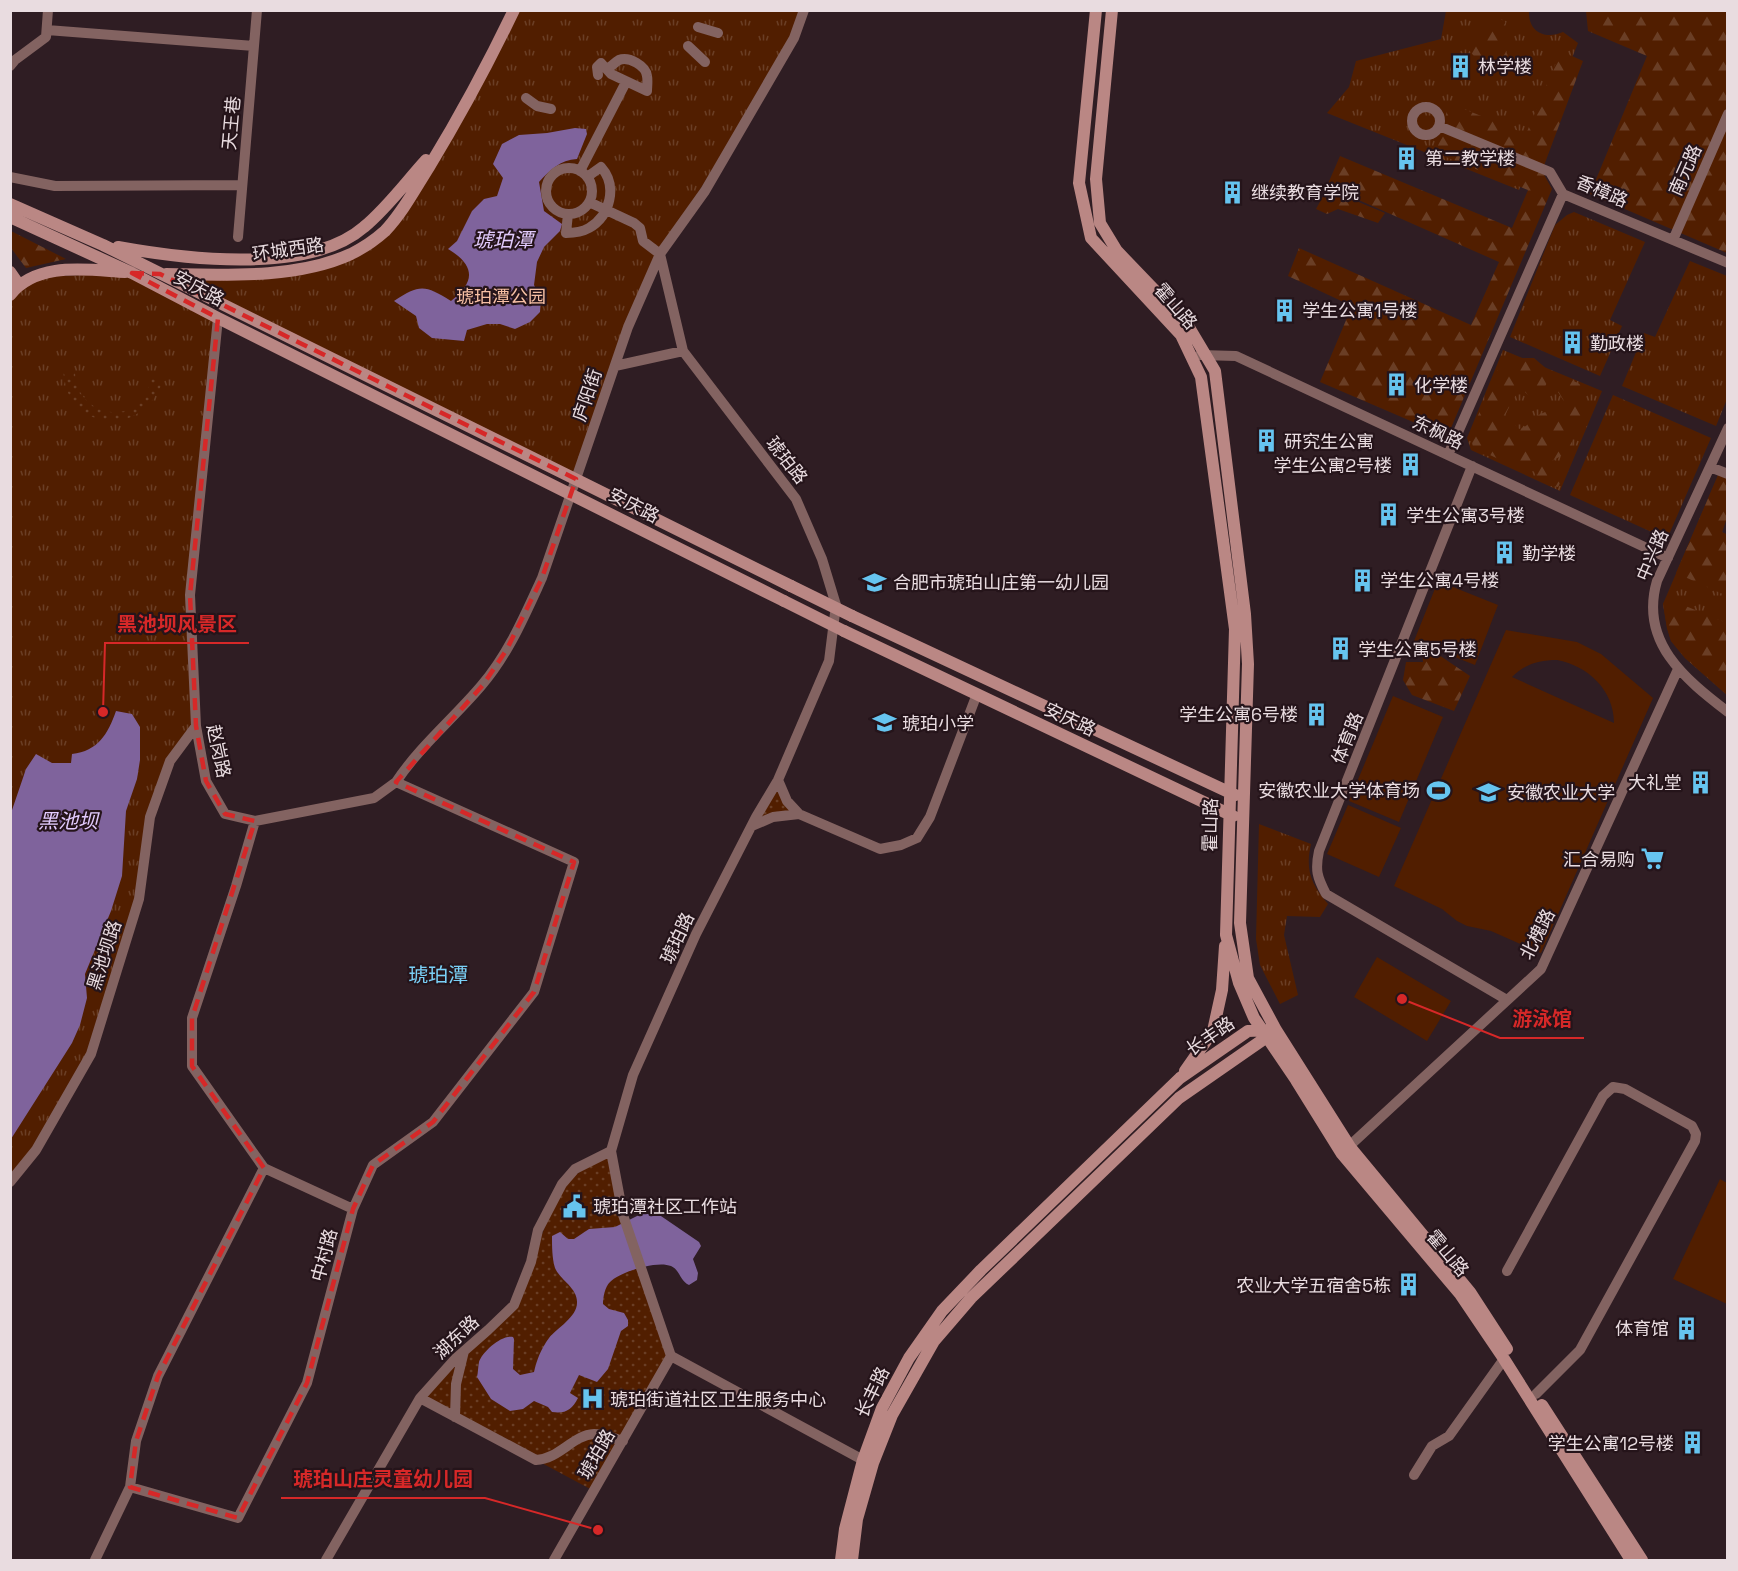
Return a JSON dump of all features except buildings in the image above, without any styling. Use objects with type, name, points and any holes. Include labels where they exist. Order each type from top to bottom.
[{"type":"main road","name":"环城西路","points":[[10,295],[19,285],[35,277],[61,270],[214,275],[288,270],[327,263],[352,254],[373,241],[393,222],[480,81],[514,10]]},
{"type":"main road","name":"霍山路","points":[[1096,10],[1079,183],[1090,238],[1181,335],[1202,377],[1235,629],[1226,935],[1239,983],[1254,1018],[1268,1032],[1346,1150],[1460,1294],[1504,1359],[1630,1560]]},
{"type":"main road","name":"霍山路","points":[[1112,10],[1096,178],[1100,223],[1117,251],[1187,324],[1215,371],[1245,614],[1248,664],[1240,923],[1248,978],[1268,1032]]},
{"type":"main road","points":[[103,245],[162,255],[244,260],[303,254],[334,245],[363,229],[447,136]]},
{"type":"main road","name":"安庆路","points":[[10,204],[103,245],[852,616],[1244,800]]},
{"type":"main road","name":"安庆路","points":[[10,217],[132,273],[844,631],[1243,821]]},
{"type":"main road","points":[[10,272],[19,285]]},
{"type":"main road","points":[[1180,1078],[1213,1031],[1222,990],[1226,935]]},
{"type":"main road","name":"长丰路","points":[[841,1560],[844,1529],[886,1400],[909,1358],[942,1311],[981,1270],[1180,1078],[1248,1031],[1268,1032]]},
{"type":"main road","name":"长丰路","points":[[852,1560],[868,1461],[934,1341],[971,1298],[1179,1098],[1268,1032]]},
{"type":"main road","name":"霍山路","points":[[1346,1150],[1470,1292],[1642,1560]]},
{"type":"street","points":[[10,66],[44,40],[48,10]]},
{"type":"street","name":"天王巷","points":[[238,237],[257,10]]},
{"type":"street","name":"庐阳街","points":[[396,782],[410,761],[483,685],[507,649],[526,614],[542,578],[628,327],[660,254],[705,191],[794,38],[804,10]]},
{"type":"street","points":[[698,27],[718,33]]},
{"type":"street","points":[[47,30],[254,46]]},
{"type":"street","points":[[688,46],[705,62]]},
{"type":"street","points":[[636,58],[648,76],[647,92],[626,82],[602,72],[619,60],[636,58]]},
{"type":"street","points":[[586,178],[601,167],[607,174],[610,196],[605,211],[595,224],[585,230],[566,234],[573,213],[589,202],[591,197],[586,178],[626,82]]},
{"type":"street","points":[[526,98],[537,106],[551,110]]},
{"type":"street","name":"南元路","points":[[1673,240],[1728,114]]},
{"type":"street","name":"香樟路","points":[[1439,126],[1550,172],[1563,194],[1728,263]]},
{"type":"street","points":[[573,213],[559,212],[550,204],[546,189],[552,176],[566,168],[586,178],[610,183]]},
{"type":"street","points":[[10,177],[55,186],[242,185]]},
{"type":"street","points":[[1448,455],[1563,194]]},
{"type":"street","points":[[589,202],[640,228],[643,241],[660,254],[682,351],[615,366]]},
{"type":"street","points":[[573,213],[585,230]]},
{"type":"street","name":"赵岗路","points":[[218,318],[190,595],[196,726],[206,782],[225,814],[255,821],[374,798],[396,782]]},
{"type":"street","name":"琥珀路","points":[[554,1560],[671,1356],[623,1215],[611,1151],[633,1075],[696,934],[778,780],[829,661],[836,605],[822,559],[796,499],[682,351]]},
{"type":"street","name":"东枫路","points":[[1191,355],[1236,356],[1668,558]]},
{"type":"street","name":"中兴路","points":[[1728,428],[1654,591],[1653,612],[1664,650],[1678,669],[1699,690],[1728,712]]},
{"type":"street","name":"体育路","points":[[1472,466],[1319,851],[1316,867],[1318,880],[1326,894],[1507,1000]]},
{"type":"street","points":[[1710,467],[1728,474]]},
{"type":"street","name":"北槐路","points":[[1346,1150],[1541,969],[1678,669]]},
{"type":"street","points":[[778,780],[787,801],[799,814],[880,849],[901,845],[917,838],[930,817],[977,694]]},
{"type":"street","name":"黑池坝路","points":[[10,1182],[36,1150],[91,1054],[139,900],[150,818],[170,761],[196,726]]},
{"type":"street","name":"中村路","points":[[130,1487],[238,1518],[307,1383],[353,1209],[373,1165],[434,1122],[534,992],[574,862],[396,782]]},
{"type":"street","points":[[752,826],[773,818],[799,814]]},
{"type":"street","points":[[255,821],[192,1018],[192,1066],[264,1168],[353,1209]]},
{"type":"street","points":[[1506,1271],[1603,1096],[1613,1087],[1625,1089],[1692,1126],[1696,1134],[1695,1141],[1580,1350],[1536,1394]]},
{"type":"street","name":"湖东路","points":[[326,1560],[420,1398],[464,1351],[514,1305],[531,1262],[538,1230],[562,1184],[575,1169],[611,1151]]},
{"type":"street","points":[[95,1560],[130,1487],[136,1441],[158,1376],[264,1168]]},
{"type":"street","points":[[455,1417],[456,1384],[464,1351]]},
{"type":"street","points":[[671,1356],[868,1461]]},
{"type":"street","points":[[1413,1475],[1432,1446],[1449,1436],[1504,1359]]},
{"type":"street","points":[[420,1398],[536,1460],[546,1459],[592,1434],[623,1441]]},
{"type":"highlighted area","points":[[132,273],[160,274],[576,479],[542,578],[507,649],[483,685],[396,782],[574,862],[534,992],[433,1122],[373,1165],[353,1209],[307,1383],[238,1518],[130,1487],[136,1441],[158,1376],[264,1168],[192,1066],[192,1018],[255,821],[225,814],[206,781],[196,726],[190,595],[218,318]]},
{"type":"green space","name":"琥珀潭公园","points":[[514,11],[804,11],[794,38],[660,254],[576,479],[160,274],[215,275],[327,263],[393,222]]},
{"type":"green space","points":[[1446,11],[1529,11],[1531,24],[1539,32],[1550,35],[1563,32],[1578,43],[1519,190],[1327,113],[1349,87],[1356,61],[1441,39]]},
{"type":"green space","points":[[1586,11],[1727,11],[1727,253],[1590,194],[1647,56],[1588,31]]},
{"type":"green space","points":[[1497,16],[1506,23],[1500,38],[1512,65],[1507,70],[1489,74],[1468,49],[1479,29]]},
{"type":"green space","points":[[1561,51],[1583,61],[1542,171],[1552,189],[1451,428],[1434,431],[1320,382],[1352,306],[1288,276],[1299,248],[1471,325],[1499,262],[1327,186],[1340,156],[1512,228],[1528,190],[1436,153],[1449,103],[1526,134]]},
{"type":"green space","points":[[1327,189],[1385,213],[1378,223],[1338,209],[1327,214],[1316,209]]},
{"type":"green space","points":[[1574,212],[1645,242],[1610,320],[1622,326],[1600,376],[1510,337],[1555,225]]},
{"type":"green space","points":[[10,231],[66,259],[26,268],[11,248]]},
{"type":"green space","points":[[1690,261],[1727,276],[1727,399],[1716,426],[1622,386],[1644,333],[1655,337]]},
{"type":"green space","points":[[132,273],[218,318],[190,595],[196,726],[170,761],[150,817],[139,899],[91,1054],[11,1182],[11,295],[35,277]]},
{"type":"green space","points":[[1503,350],[1602,391],[1560,491],[1471,450],[1467,438]]},
{"type":"green space","points":[[1503,358],[1534,358],[1548,370],[1547,384],[1543,390],[1532,399],[1520,387],[1505,415],[1519,429],[1526,426],[1534,417],[1565,403],[1551,381],[1552,371],[1582,385],[1586,392],[1576,403],[1583,418],[1572,436],[1573,449],[1552,461],[1540,463],[1547,469],[1558,463],[1561,481],[1558,487],[1548,485],[1532,470],[1528,473],[1473,447],[1470,434]]},
{"type":"green space","points":[[63,371],[75,371],[78,386],[85,399],[108,412],[122,412],[134,406],[145,396],[151,379],[162,379],[162,381],[155,396],[139,413],[129,418],[107,421],[85,413],[76,405],[68,393]]},
{"type":"green space","points":[[1613,395],[1711,438],[1667,539],[1570,495]]},
{"type":"green space","points":[[1719,473],[1727,517],[1722,532],[1728,535],[1727,695],[1685,658],[1671,641],[1663,604]]},
{"type":"green space","points":[[1719,473],[1727,477],[1727,517],[1722,532],[1727,535],[1727,596],[1676,573]]},
{"type":"green space","points":[[1438,581],[1498,605],[1475,665],[1414,641]]},
{"type":"green space","points":[[1666,598],[1727,623],[1727,695],[1685,658],[1671,641],[1663,604]]},
{"type":"green space","points":[[1506,630],[1577,642],[1601,654],[1653,698],[1541,953],[1491,931],[1467,926],[1442,909],[1394,886]],"holes":[[[1557,660],[1589,674],[1604,690],[1613,711],[1614,723],[1512,677],[1527,666],[1538,662]]]},
{"type":"green space","points":[[1430,649],[1470,676],[1454,711],[1412,695],[1403,680],[1406,662],[1423,662],[1422,650]]},
{"type":"green space","points":[[1393,696],[1443,717],[1399,822],[1349,801]]},
{"type":"green space","points":[[778,780],[799,814],[756,817]]},
{"type":"green space","points":[[1348,805],[1401,828],[1379,877],[1327,854]]},
{"type":"green space","points":[[1259,824],[1311,844],[1309,869],[1317,890],[1328,904],[1320,917],[1287,916],[1284,935],[1298,995],[1280,1004],[1260,965],[1256,939]]},
{"type":"green space","points":[[1377,957],[1451,1001],[1427,1041],[1354,997]]},
{"type":"green space","points":[[611,1151],[623,1215],[671,1356],[594,1491],[420,1398],[514,1305],[562,1184]]},
{"type":"green space","points":[[1720,1179],[1727,1183],[1727,1304],[1673,1279]]},
{"type":"water","name":"琥珀潭","points":[[575,128],[586,129],[587,134],[577,159],[560,164],[539,182],[544,211],[562,224],[560,231],[544,247],[537,262],[534,285],[541,299],[540,312],[530,322],[515,329],[500,324],[487,324],[467,330],[464,341],[432,338],[419,328],[416,316],[394,301],[417,289],[428,289],[451,301],[459,294],[465,287],[469,274],[463,261],[448,249],[457,241],[472,211],[484,199],[497,196],[503,178],[493,164],[502,144],[519,135]]},
{"type":"water","name":"黑池坝","points":[[116,711],[132,714],[140,727],[140,760],[137,779],[126,811],[122,876],[111,911],[85,974],[87,998],[80,1025],[72,1043],[11,1139],[11,813],[26,769],[36,754],[52,763],[71,763],[72,754],[89,749],[101,740]]},
{"type":"water","points":[[641,1214],[658,1214],[699,1242],[701,1246],[693,1259],[698,1273],[697,1280],[689,1285],[671,1266],[657,1265],[630,1271],[610,1282],[603,1304],[609,1309],[624,1313],[628,1326],[621,1331],[608,1369],[597,1382],[579,1375],[570,1393],[578,1398],[568,1410],[552,1412],[548,1407],[534,1401],[523,1409],[510,1411],[491,1399],[477,1377],[479,1362],[488,1349],[503,1338],[513,1337],[513,1369],[520,1375],[534,1372],[546,1342],[570,1318],[576,1308],[575,1293],[555,1268],[552,1236],[560,1232],[568,1239],[574,1239],[589,1229],[615,1227]]},
{"type":"place","name":"林学楼","points":[[1460,66]]},
{"type":"place","name":"第二教学楼","points":[[1407,158]]},
{"type":"place","name":"继续教育学院","points":[[1233,192]]},
{"type":"place","name":"学生公寓1号楼","points":[[1284,310]]},
{"type":"place","name":"勤政楼","points":[[1572,343]]},
{"type":"place","name":"化学楼","points":[[1396,385]]},
{"type":"place","name":"研究生公寓","points":[[1266,441]]},
{"type":"place","name":"学生公寓2号楼","points":[[1410,465]]},
{"type":"place","name":"学生公寓3号楼","points":[[1388,515]]},
{"type":"place","name":"勤学楼","points":[[1504,553]]},
{"type":"place","name":"学生公寓4号楼","points":[[1362,580]]},
{"type":"place","name":"合肥市琥珀山庄第一幼儿园","points":[[875,582]]},
{"type":"place","name":"学生公寓5号楼","points":[[1340,649]]},
{"type":"place","name":"黑池坝风景区","points":[[103,712]]},
{"type":"place","name":"学生公寓6号楼","points":[[1316,714]]},
{"type":"place","name":"琥珀小学","points":[[884,723]]},
{"type":"place","name":"大礼堂","points":[[1700,782]]},
{"type":"place","name":"安徽农业大学体育场","points":[[1438,790]]},
{"type":"place","name":"安徽农业大学","points":[[1489,792]]},
{"type":"place","name":"汇合易购","points":[[1653,859]]},
{"type":"place","name":"游泳馆","points":[[1402,999]]},
{"type":"place","name":"琥珀潭社区工作站","points":[[575,1206]]},
{"type":"place","name":"农业大学五宿舍5栋","points":[[1409,1285]]},
{"type":"place","name":"体育馆","points":[[1687,1328]]},
{"type":"place","name":"琥珀街道社区卫生服务中心","points":[[592,1399]]},
{"type":"place","name":"学生公寓12号楼","points":[[1692,1443]]},
{"type":"place","name":"琥珀山庄灵童幼儿园","points":[[598,1530]]},
{"type":"district","name":"琥珀潭","points":[[438,975]]}]
